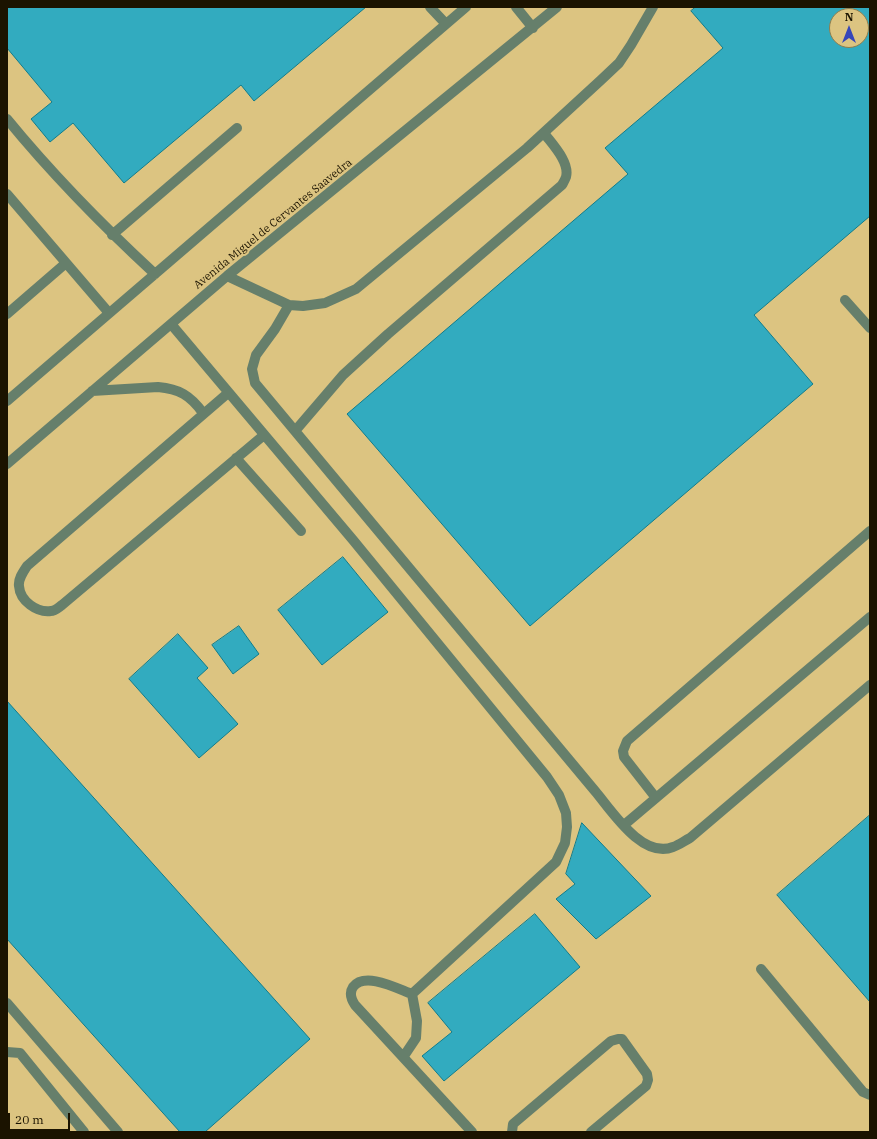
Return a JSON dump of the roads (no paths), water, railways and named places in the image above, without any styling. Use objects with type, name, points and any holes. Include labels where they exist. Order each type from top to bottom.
[{"type":"street","points":[[430,7],[446,24]]},
{"type":"street","points":[[7,401],[466,7]]},
{"type":"street","points":[[516,7],[533,28]]},
{"type":"street","name":"Avenida Miguel de Cervantes Saavedra","points":[[7,464],[227,276],[557,7]]},
{"type":"street","points":[[227,276],[289,305],[302,306],[325,303],[356,289],[544,133],[619,63],[653,7]]},
{"type":"street","points":[[7,119],[63,183],[112,235],[155,274]]},
{"type":"street","points":[[112,235],[237,128]]},
{"type":"street","points":[[295,431],[343,374],[562,185],[566,177],[566,168],[563,160],[544,133]]},
{"type":"street","points":[[7,194],[109,313]]},
{"type":"street","points":[[7,314],[66,263]]},
{"type":"street","points":[[845,300],[870,328]]},
{"type":"street","points":[[289,305],[256,355],[252,369],[255,383],[633,836],[648,846],[662,848],[673,847],[690,838],[870,684]]},
{"type":"street","points":[[171,324],[353,540],[547,777],[560,795],[566,813],[567,827],[565,843],[556,862],[412,994]]},
{"type":"street","points":[[92,391],[158,387],[167,388],[178,391],[189,397],[203,413]]},
{"type":"street","points":[[228,393],[27,566],[20,579],[19,586],[22,595],[28,604],[37,610],[45,611],[52,611],[62,605],[264,435]]},
{"type":"street","points":[[236,458],[301,531]]},
{"type":"street","points":[[656,798],[624,757],[623,751],[627,741],[870,531]]},
{"type":"street","points":[[624,825],[870,617]]},
{"type":"street","points":[[762,969],[863,1092],[870,1095]]},
{"type":"street","points":[[412,994],[373,980],[364,981],[357,984],[352,989],[351,995],[355,1005],[404,1056],[472,1132]]},
{"type":"street","points":[[404,1056],[416,1038],[417,1021],[412,994]]},
{"type":"street","points":[[7,1003],[118,1132]]},
{"type":"street","points":[[512,1132],[513,1124],[611,1041],[622,1039],[647,1074],[648,1080],[646,1086],[591,1132]]},
{"type":"street","points":[[7,1052],[20,1053],[84,1132]]}]
